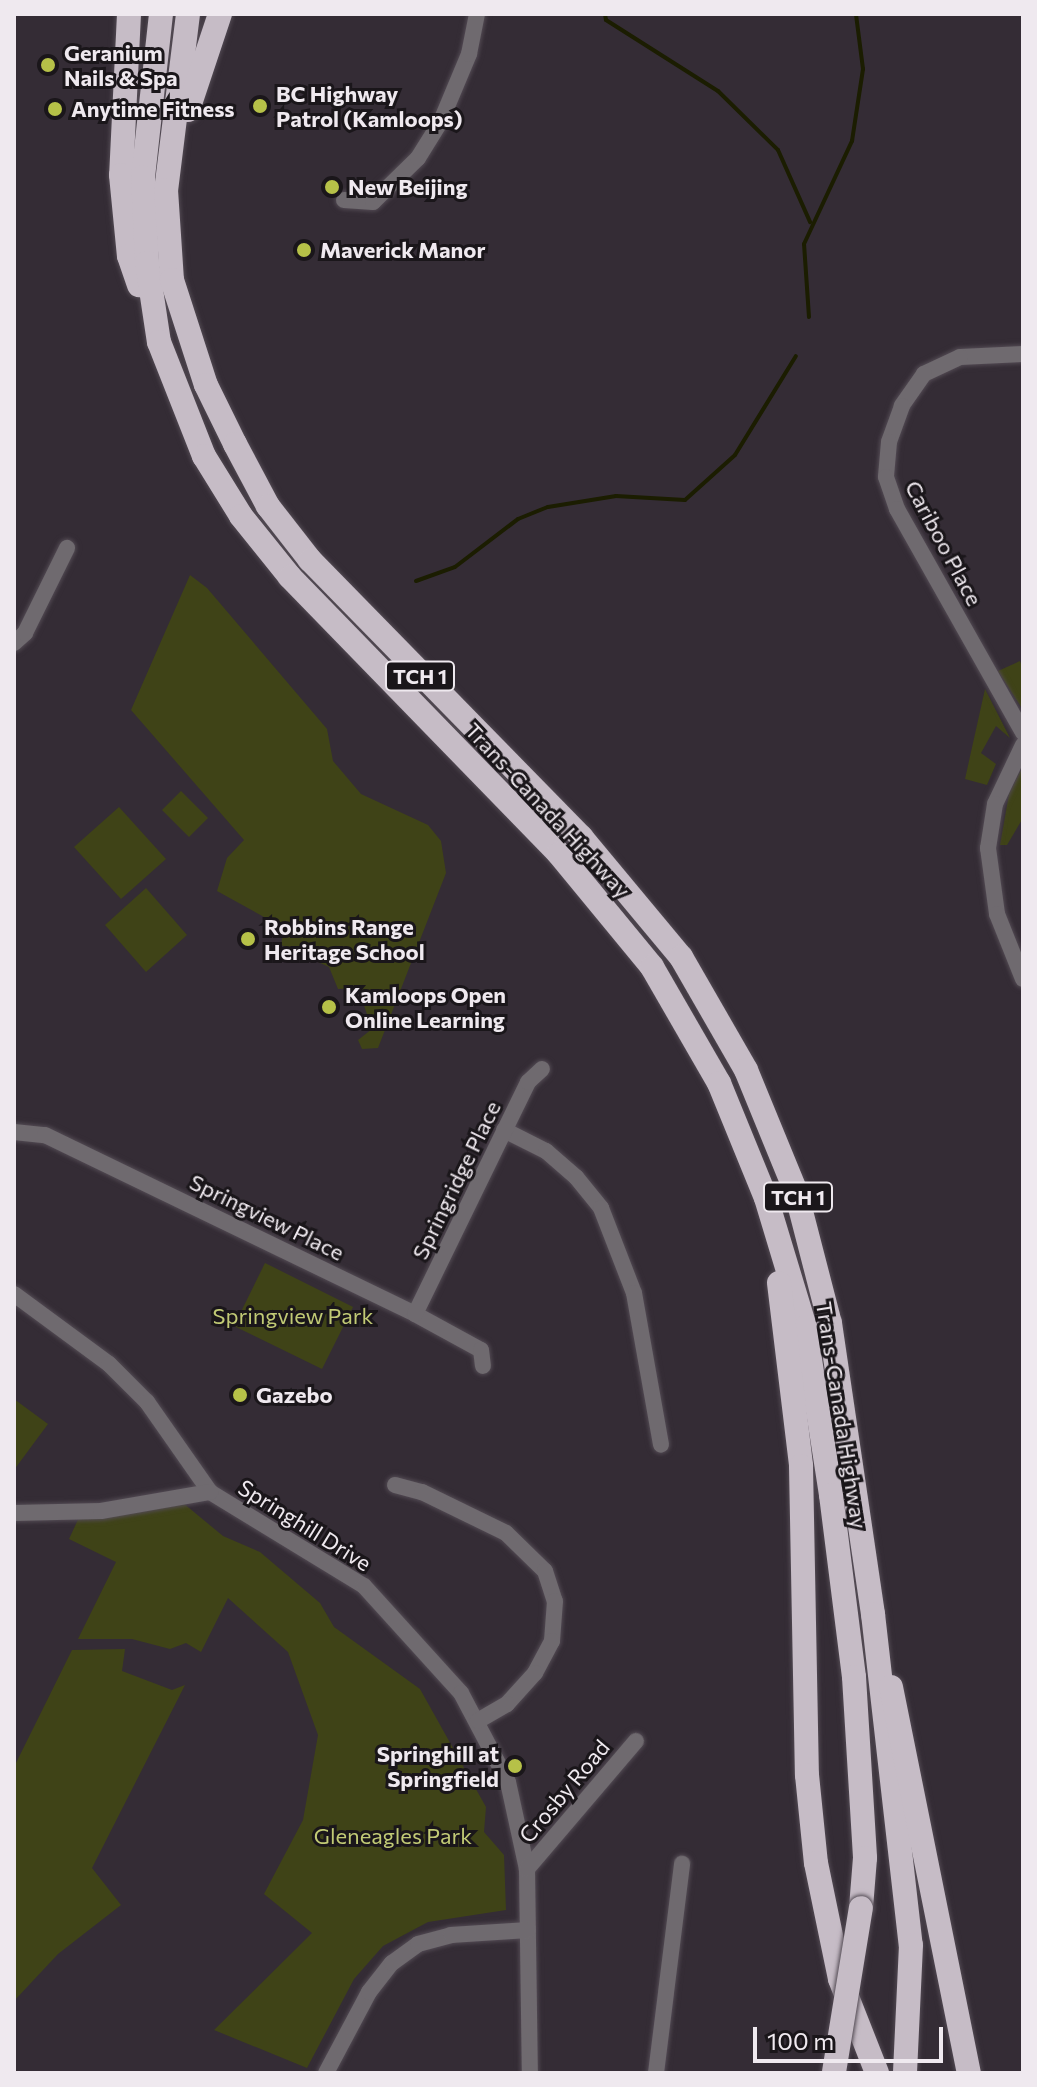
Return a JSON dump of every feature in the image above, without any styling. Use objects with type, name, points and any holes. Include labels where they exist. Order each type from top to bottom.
[{"type":"highway","points":[[129,14],[121,175],[129,256],[159,342]]},
{"type":"highway","name":"Trans-Canada Highway","points":[[161,14],[143,177],[147,263],[159,342],[204,456],[241,516],[341,634],[559,854],[652,967],[719,1083],[766,1198],[805,1327],[831,1495],[854,1677],[865,1858],[861,1908],[834,2073]]},
{"type":"highway","name":"Trans-Canada Highway","points":[[188,14],[166,190],[172,280],[206,385],[268,506],[362,617],[634,895],[681,957],[746,1070],[796,1192],[830,1323],[873,1614],[911,1945],[911,2021],[905,2073]]},
{"type":"highway","points":[[166,190],[220,14]]},
{"type":"highway","points":[[766,1198],[801,1466],[807,1775],[816,1863],[840,1979],[877,2073]]},
{"type":"highway","points":[[873,1614],[969,2073]]},
{"type":"street","points":[[344,200],[373,202],[418,158],[441,121],[469,54],[477,14]]},
{"type":"street","name":"Cariboo Place","points":[[1023,354],[960,357],[924,374],[902,406],[889,442],[886,477],[897,509],[1023,733]]},
{"type":"street","points":[[14,643],[25,633],[67,548]]},
{"type":"street","points":[[1023,745],[995,804],[988,848],[997,914],[1023,979]]},
{"type":"street","name":"Springridge Place","points":[[415,1314],[528,1082],[542,1069]]},
{"type":"street","points":[[504,1130],[546,1151],[576,1177],[601,1208],[642,1323],[661,1445]]},
{"type":"street","name":"Springview Place","points":[[14,1132],[45,1135],[415,1314],[481,1350],[483,1366]]},
{"type":"street","name":"Springhill Drive","points":[[14,1294],[109,1364],[147,1402],[210,1492],[364,1586],[426,1649],[478,1721],[508,1782],[527,1869],[530,2073]]},
{"type":"street","points":[[395,1485],[422,1492],[506,1533],[528,1548],[552,1591],[552,1641],[535,1673],[507,1704],[478,1721]]},
{"type":"street","points":[[14,1513],[101,1511],[210,1492]]},
{"type":"street","name":"Crosby Road","points":[[527,1869],[636,1741]]},
{"type":"street","points":[[656,2073],[682,1864]]},
{"type":"street","points":[[326,2073],[369,1992],[392,1963],[418,1944],[451,1935],[528,1930]]},
{"type":"green space","points":[[190,575],[207,588],[327,729],[333,761],[361,794],[428,825],[441,841],[446,873],[378,1048],[362,1049],[358,1040],[372,1029],[358,988],[338,989],[329,967],[281,945],[284,928],[217,891],[227,858],[244,840],[131,710]]},
{"type":"green space","points":[[1020,661],[1023,670],[1023,710],[998,671]]},
{"type":"green space","points":[[985,689],[1010,738],[996,726],[981,753],[996,764],[987,785],[965,779]]},
{"type":"green space","points":[[1023,766],[1023,818],[1007,845],[1000,845],[1009,794]]},
{"type":"green space","points":[[181,791],[208,818],[189,837],[162,810]]},
{"type":"green space","points":[[119,807],[166,859],[121,899],[74,847]]},
{"type":"green space","points":[[146,888],[187,935],[146,972],[105,925]]},
{"type":"green space","name":"Springview Park","points":[[265,1263],[353,1307],[322,1369],[234,1326]]},
{"type":"green space","points":[[14,1399],[48,1424],[14,1470]]},
{"type":"green space","name":"Gleneagles Park","points":[[177,1498],[223,1536],[260,1552],[320,1603],[334,1627],[420,1689],[486,1807],[484,1832],[504,1855],[506,1910],[428,1922],[383,1946],[354,1979],[307,2068],[214,2030],[312,1933],[264,1894],[303,1820],[318,1735],[288,1652],[228,1598],[201,1652],[186,1643],[170,1649],[132,1639],[78,1639],[116,1562],[69,1539],[82,1511]]},
{"type":"green space","points":[[125,1649],[122,1671],[172,1690],[185,1685],[92,1868],[121,1905],[58,1954],[14,2001],[14,1767],[72,1650]]},
{"type":"waterway","points":[[605,14],[606,20],[718,91],[778,150],[810,222]]},
{"type":"waterway","points":[[809,317],[804,244],[852,141],[863,69],[856,14]]},
{"type":"waterway","points":[[416,581],[455,567],[518,519],[548,507],[616,496],[685,500],[735,455],[796,356]]},
{"type":"place","name":"Geranium Nails & Spa","points":[[48,65]]},
{"type":"place","name":"BC Highway Patrol (Kamloops)","points":[[260,106]]},
{"type":"place","name":"Anytime Fitness","points":[[55,109]]},
{"type":"place","name":"New Beijing","points":[[332,187]]},
{"type":"place","name":"Maverick Manor","points":[[304,250]]},
{"type":"place","name":"Robbins Range Heritage School","points":[[248,939]]},
{"type":"place","name":"Kamloops Open Online Learning","points":[[329,1007]]},
{"type":"place","name":"Gazebo","points":[[240,1395]]},
{"type":"place","name":"Springhill at Springfield","points":[[515,1766]]}]
